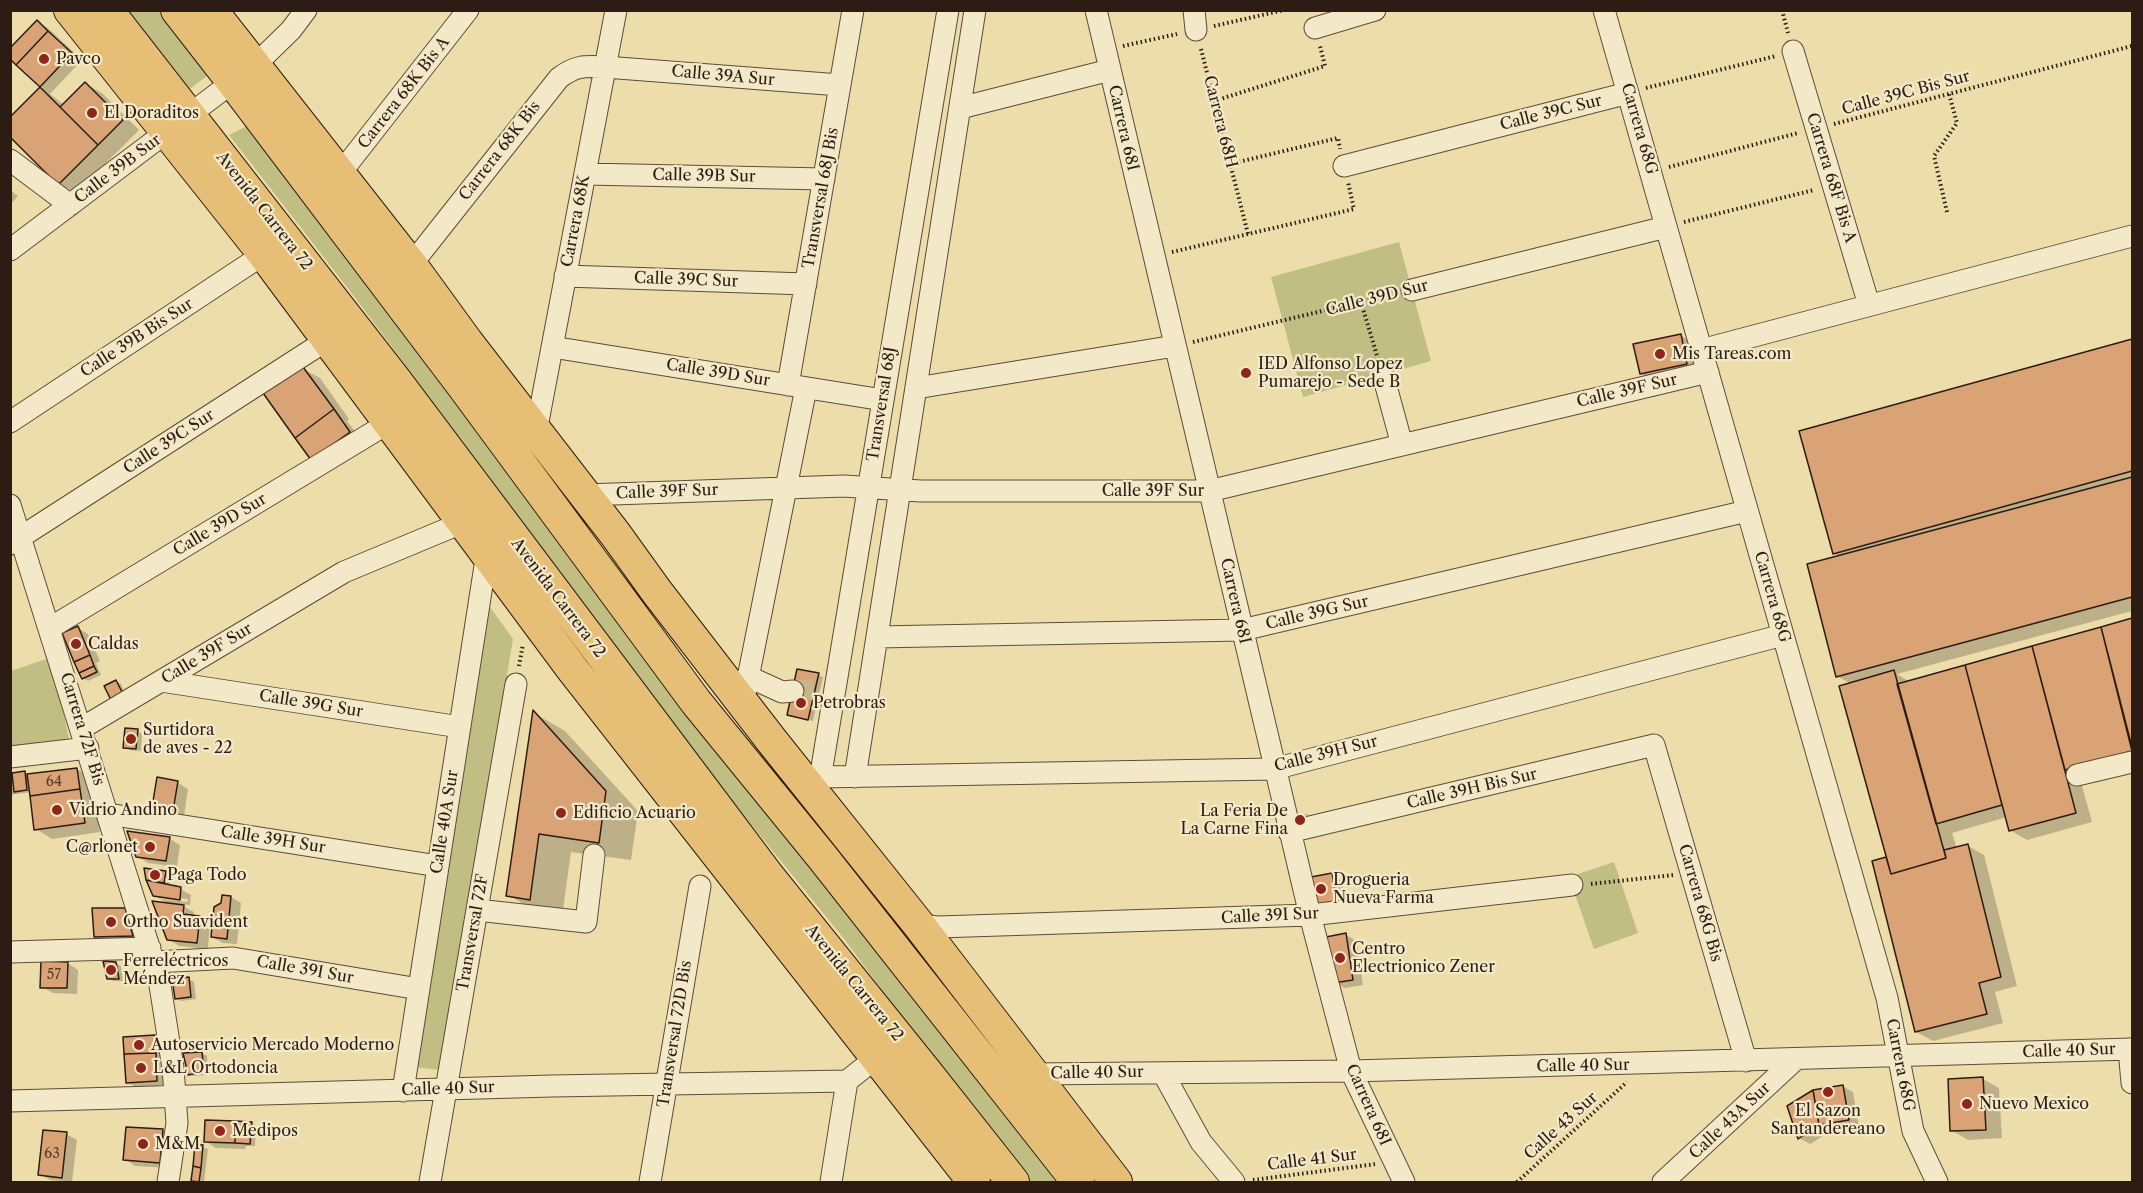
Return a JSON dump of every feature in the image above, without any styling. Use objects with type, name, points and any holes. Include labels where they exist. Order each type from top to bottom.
[{"type":"highway","name":"Avenida Carrera 72","points":[[70,10],[178,124],[396,381],[755,859],[1013,1182]]},
{"type":"highway","name":"Avenida Carrera 72","points":[[106,10],[264,254],[327,340],[672,796],[974,1182]]},
{"type":"highway","points":[[177,10],[244,74],[339,175],[411,265],[466,342],[616,535],[657,592],[819,787],[919,925],[1116,1182]]},
{"type":"highway","points":[[211,10],[244,74],[562,519],[702,710],[824,858],[1078,1182]]},
{"type":"highway","points":[[327,340],[396,381]]},
{"type":"highway","points":[[616,535],[632,615]]},
{"type":"street","name":"Calle 39B Sur","points":[[10,250],[244,74],[284,37],[306,10]]},
{"type":"street","name":"Carrera 68K Bis A","points":[[339,175],[468,10]]},
{"type":"street","name":"Carrera 68K","points":[[536,432],[616,10]]},
{"type":"street","name":"Transversal 68J Bis","points":[[749,700],[785,488],[806,284],[853,10]]},
{"type":"street","name":"Transversal 68J","points":[[819,787],[825,688],[868,488],[948,10]]},
{"type":"street","name":"Transversal 68J","points":[[855,777],[975,10]]},
{"type":"street","name":"Carrera 68I","points":[[1096,10],[1310,915],[1351,1071],[1404,1182]]},
{"type":"street","points":[[1315,28],[1375,10]]},
{"type":"street","name":"Carrera 68G","points":[[1604,10],[1887,998],[1913,1131],[1937,1182]]},
{"type":"street","name":"Carrera 68F Bis A","points":[[1794,51],[1869,305]]},
{"type":"street","name":"Calle 39A Sur","points":[[606,67],[840,85]]},
{"type":"street","name":"Carrera 68K Bis","points":[[411,265],[559,78],[573,68],[606,67]]},
{"type":"street","points":[[960,108],[1110,70]]},
{"type":"street","name":"Calle 39C Sur","points":[[1344,166],[1628,93]]},
{"type":"street","points":[[10,160],[70,205]]},
{"type":"street","name":"Calle 39B Sur","points":[[585,174],[824,179]]},
{"type":"street","name":"Calle 39D Sur","points":[[1412,290],[1666,227]]},
{"type":"street","points":[[1701,350],[2133,236]]},
{"type":"street","name":"Calle 39B Bis Sur","points":[[10,422],[264,254]]},
{"type":"street","name":"Calle 39C Sur","points":[[566,276],[806,284]]},
{"type":"street","name":"Calle 39C Sur","points":[[15,541],[327,340]]},
{"type":"street","points":[[916,388],[1175,346]]},
{"type":"street","name":"Calle 39D Sur","points":[[552,347],[883,400]]},
{"type":"street","name":"Calle 39F Sur","points":[[585,495],[785,488],[1209,491],[1708,372]]},
{"type":"street","points":[[1383,375],[1402,445]]},
{"type":"street","name":"Calle 39D Sur","points":[[50,628],[390,422]]},
{"type":"street","name":"Carrera 72F Bis","points":[[10,505],[15,541],[50,628],[152,955],[164,1005],[177,1123],[168,1182]]},
{"type":"street","name":"Calle 39G Sur","points":[[877,637],[1242,630],[1748,511]]},
{"type":"street","name":"Calle 39F Sur","points":[[82,728],[344,572],[464,522]]},
{"type":"street","name":"Calle 40A Sur","points":[[403,1090],[487,553]]},
{"type":"street","name":"Calle 39H Sur","points":[[819,787],[855,777],[1274,769],[1783,635]]},
{"type":"street","name":"Calle 39G Sur","points":[[162,681],[460,727]]},
{"type":"street","name":"Transversal 72F","points":[[430,1182],[516,684]]},
{"type":"street","points":[[749,700],[787,692],[749,700]]},
{"type":"street","name":"Calle 39H Bis Sur","points":[[1289,832],[1654,745]]},
{"type":"street","name":"Carrera 68G Bis","points":[[1654,745],[1746,1061]]},
{"type":"street","points":[[10,757],[88,748]]},
{"type":"street","points":[[2077,775],[2133,762]]},
{"type":"street","name":"Calle 39H Sur","points":[[108,814],[438,866]]},
{"type":"street","points":[[477,910],[586,922],[594,855]]},
{"type":"street","name":"Calle 39I Sur","points":[[919,925],[950,927],[1310,915],[1572,885]]},
{"type":"street","name":"Transversal 72D Bis","points":[[651,1182],[699,886]]},
{"type":"street","name":"Calle 39I Sur","points":[[10,952],[233,958],[419,989]]},
{"type":"street","points":[[2131,1049],[2133,1083]]},
{"type":"street","name":"Calle 40 Sur","points":[[1033,1074],[1351,1071],[2131,1049]]},
{"type":"street","points":[[831,1182],[847,1081],[877,1057]]},
{"type":"street","name":"Calle 43A Sur","points":[[1663,1182],[1796,1059]]},
{"type":"street","points":[[1163,1072],[1202,1142],[1234,1182]]},
{"type":"street","name":"Calle 40 Sur","points":[[10,1101],[847,1081]]},
{"type":"path","name":"Carrera 68H","points":[[1195,20],[1248,234]]},
{"type":"path","name":"Calle 39C Bis Sur","points":[[1651,171],[2133,46]]},
{"type":"path","points":[[1628,93],[1794,51]]},
{"type":"path","points":[[1214,101],[1325,66]]},
{"type":"path","points":[[1947,212],[1934,156],[1957,123],[1949,94]]},
{"type":"path","points":[[1230,164],[1338,138]]},
{"type":"path","points":[[1666,227],[1833,186]]},
{"type":"path","points":[[1154,256],[1354,209]]},
{"type":"path","name":"Calle 39D Sur","points":[[1175,346],[1412,290]]},
{"type":"path","points":[[1362,302],[1383,375]]},
{"type":"path","points":[[1572,885],[1691,873]]},
{"type":"path","name":"Calle 43 Sur","points":[[1517,1182],[1647,1064]]},
{"type":"path","name":"Calle 41 Sur","points":[[1234,1182],[1394,1162]]},
{"type":"shaded area","points":[[127,11],[164,11],[212,72],[190,89]]},
{"type":"shaded area","points":[[251,124],[1065,1182],[1025,1182],[983,1129],[845,940],[733,802],[353,295],[229,135]]},
{"type":"shaded area","points":[[1399,242],[1431,361],[1303,397],[1271,277]]},
{"type":"shaded area","points":[[490,607],[513,639],[442,1070],[414,1067]]},
{"type":"shaded area","points":[[52,657],[69,739],[11,750],[11,671]]},
{"type":"shaded area","points":[[1614,862],[1638,933],[1594,949],[1569,877]]},
{"type":"building","points":[[37,20],[48,31],[16,65],[10,59],[10,48]]},
{"type":"building","name":"Pavco","points":[[48,31],[72,53],[40,87],[16,65]]},
{"type":"building","name":"El Doraditos","points":[[85,82],[123,120],[98,145],[60,107]]},
{"type":"building","points":[[40,87],[98,145],[58,185],[10,137],[10,117]]},
{"type":"building","name":"Mis Tareas.com","points":[[1681,334],[1687,364],[1640,374],[1633,344]]},
{"type":"building","points":[[2132,339],[2132,471],[1833,554],[1799,431]]},
{"type":"building","points":[[303,367],[334,409],[295,438],[263,393]]},
{"type":"building","points":[[334,409],[350,432],[311,460],[295,438]]},
{"type":"building","points":[[2132,477],[2132,597],[1836,677],[1807,564]]},
{"type":"building","points":[[2132,618],[2132,747],[2101,627]]},
{"type":"building","name":"Caldas","points":[[78,626],[90,655],[74,662],[62,633]]},
{"type":"building","points":[[2101,627],[2132,751],[2065,770],[2032,646]]},
{"type":"building","points":[[2032,646],[2076,813],[2009,831],[1965,665]]},
{"type":"building","points":[[90,655],[94,666],[79,673],[74,662]]},
{"type":"building","points":[[1965,665],[2002,805],[1936,824],[1897,684]]},
{"type":"building","points":[[94,666],[97,672],[82,679],[79,673]]},
{"type":"building","name":"Petrobras","points":[[797,669],[819,673],[808,720],[787,715]]},
{"type":"building","points":[[1894,670],[1946,858],[1891,874],[1839,686]]},
{"type":"building","points":[[116,680],[124,696],[112,702],[104,686]]},
{"type":"building","name":"Edificio Acuario","points":[[533,710],[606,791],[599,843],[539,834],[530,900],[506,896]]},
{"type":"building","name":"Surtidora de aves - 22","points":[[125,728],[138,729],[136,749],[123,748]]},
{"type":"building","points":[[77,768],[80,789],[30,796],[27,774]]},
{"type":"building","points":[[25,771],[27,790],[14,792],[12,773]]},
{"type":"building","points":[[157,777],[178,781],[173,811],[152,807]]},
{"type":"building","name":"Vidrio Andino","points":[[80,789],[85,823],[34,830],[30,796]]},
{"type":"building","name":"C@rlonet","points":[[127,831],[170,837],[166,861],[136,857]]},
{"type":"building","points":[[1968,844],[2001,977],[1979,983],[1987,1014],[1915,1032],[1872,861],[1886,857],[1891,874],[1946,858],[1944,850]]},
{"type":"building","name":"Paga Todo","points":[[144,868],[166,871],[164,883],[146,880]]},
{"type":"building","name":"Drogueria Nueva Farma","points":[[1332,873],[1337,901],[1311,905],[1306,878]]},
{"type":"building","points":[[146,880],[181,887],[180,900],[153,896]]},
{"type":"building","points":[[222,895],[231,896],[227,939],[211,937],[214,907],[221,903]]},
{"type":"building","points":[[152,901],[184,905],[183,914],[200,916],[197,943],[167,940]]},
{"type":"building","name":"Ortho Suavident","points":[[92,908],[125,908],[133,936],[94,937]]},
{"type":"building","name":"Centro Electrionico Zener","points":[[1346,933],[1353,980],[1333,983],[1326,937]]},
{"type":"building","points":[[41,961],[68,962],[67,988],[40,988]]},
{"type":"building","name":"Ferreléctricos Méndez","points":[[103,961],[116,962],[119,979],[107,979]]},
{"type":"building","points":[[189,977],[191,997],[175,999],[172,979]]},
{"type":"building","name":"Autoservicio Mercado Moderno","points":[[155,1035],[156,1053],[124,1054],[123,1037]]},
{"type":"building","points":[[202,1052],[204,1072],[188,1075],[183,1053]]},
{"type":"building","name":"L&L Ortodoncia","points":[[156,1053],[157,1081],[126,1083],[124,1054]]},
{"type":"building","name":"Nuevo Mexico","points":[[1983,1077],[1986,1130],[1950,1131],[1948,1079]]},
{"type":"building","points":[[1843,1085],[1849,1120],[1819,1125],[1813,1090]]},
{"type":"building","points":[[1813,1090],[1819,1125],[1798,1139],[1787,1106]]},
{"type":"building","name":"Medipos","points":[[205,1120],[236,1121],[235,1143],[204,1142]]},
{"type":"building","points":[[236,1121],[252,1122],[250,1144],[235,1143]]},
{"type":"building","name":"M&M","points":[[126,1127],[163,1129],[160,1163],[123,1160]]},
{"type":"building","points":[[43,1130],[67,1132],[62,1178],[38,1175]]},
{"type":"building","points":[[195,1144],[203,1145],[201,1168],[193,1166]]},
{"type":"building","points":[[193,1166],[201,1168],[199,1182],[191,1181]]},
{"type":"tunnel","points":[[793,691],[815,689]]},
{"type":"place","name":"Pavco","points":[[44,59]]},
{"type":"place","name":"El Doraditos","points":[[92,113]]},
{"type":"place","name":"Mis Tareas.com","points":[[1660,354]]},
{"type":"place","name":"IED Alfonso Lopez Pumarejo - Sede B","points":[[1246,373]]},
{"type":"place","name":"Caldas","points":[[76,644]]},
{"type":"place","name":"Petrobras","points":[[801,703]]},
{"type":"place","name":"Surtidora de aves - 22","points":[[131,739]]},
{"type":"place","name":"Vidrio Andino","points":[[57,810]]},
{"type":"place","name":"Edificio Acuario","points":[[561,813]]},
{"type":"place","name":"La Feria De La Carne Fina","points":[[1300,820]]},
{"type":"place","name":"C@rlonet","points":[[150,847]]},
{"type":"place","name":"Paga Todo","points":[[155,875]]},
{"type":"place","name":"Drogueria Nueva Farma","points":[[1321,889]]},
{"type":"place","name":"Ortho Suavident","points":[[111,922]]},
{"type":"place","name":"Centro Electrionico Zener","points":[[1340,958]]},
{"type":"place","name":"Ferreléctricos Méndez","points":[[111,970]]},
{"type":"place","name":"Autoservicio Mercado Moderno","points":[[139,1045]]},
{"type":"place","name":"L&L Ortodoncia","points":[[141,1068]]},
{"type":"place","name":"El Sazon Santandereano","points":[[1828,1092]]},
{"type":"place","name":"Nuevo Mexico","points":[[1967,1104]]},
{"type":"place","name":"Medipos","points":[[220,1131]]},
{"type":"place","name":"M&M","points":[[143,1144]]}]
